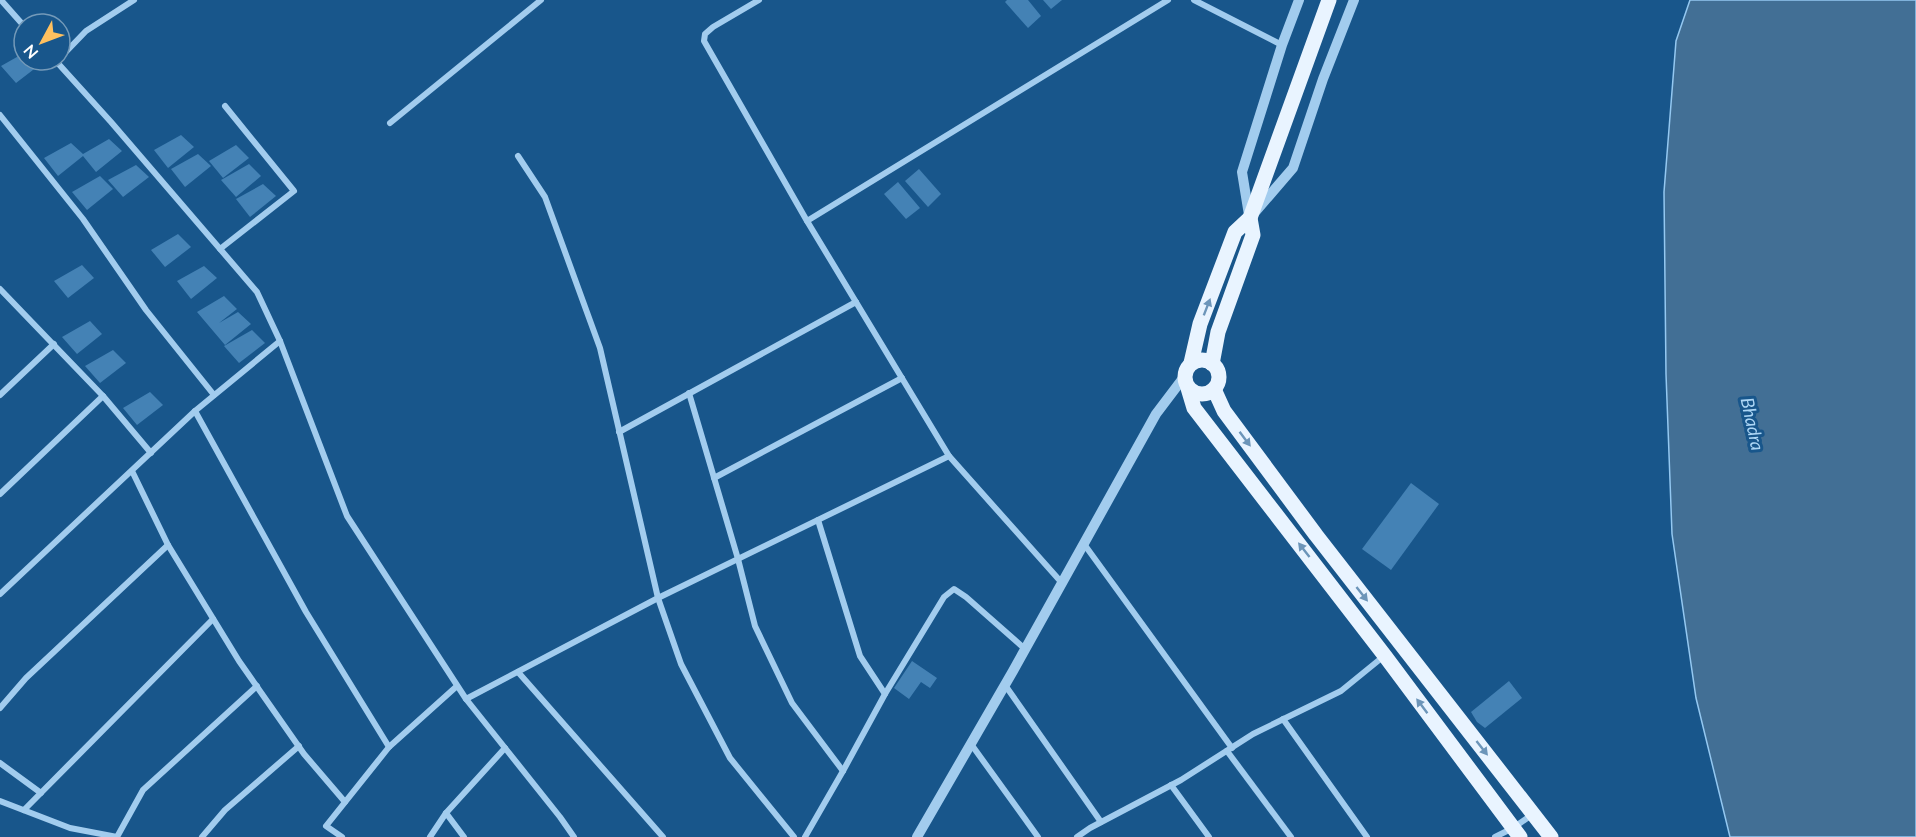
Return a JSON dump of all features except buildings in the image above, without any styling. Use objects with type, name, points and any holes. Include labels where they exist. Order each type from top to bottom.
[{"type":"main road","points":[[1212,364],[1218,332],[1252,235],[1250,218],[1329,0]]},
{"type":"main road","points":[[1250,218],[1235,232],[1200,324],[1191,363],[1185,372],[1194,408],[1516,833]]},
{"type":"main road","points":[[1186,383],[1198,394],[1204,394],[1217,385],[1218,373],[1212,364],[1202,360],[1191,363]]},
{"type":"main road","points":[[1214,389],[1224,411],[1316,535],[1551,837]]},
{"type":"street","points":[[1,0],[12,12]]},
{"type":"street","points":[[72,45],[86,31],[134,0]]},
{"type":"street","points":[[390,123],[541,0]]},
{"type":"street","points":[[759,0],[713,27],[705,34],[704,42],[807,221],[949,456],[1062,583]]},
{"type":"street","points":[[807,221],[1168,0]]},
{"type":"street","points":[[1194,0],[1282,45]]},
{"type":"street","points":[[1250,218],[1242,172],[1282,45],[1299,0]]},
{"type":"street","points":[[1250,218],[1293,168],[1323,80],[1354,0]]},
{"type":"street","points":[[67,72],[257,292],[280,341],[347,516],[466,699],[574,837]]},
{"type":"street","points":[[220,249],[294,191],[225,106]]},
{"type":"street","points":[[0,115],[83,219],[146,310],[214,396]]},
{"type":"street","points":[[518,156],[545,197],[600,348],[658,598],[681,664],[730,758],[794,837]]},
{"type":"street","points":[[0,289],[103,396],[151,453]]},
{"type":"street","points":[[619,432],[856,302]]},
{"type":"street","points":[[0,594],[195,411],[280,341]]},
{"type":"street","points":[[0,395],[54,344]]},
{"type":"street","points":[[714,478],[902,378]]},
{"type":"street","points":[[917,837],[1005,685],[1156,414],[1186,383]]},
{"type":"street","points":[[689,393],[738,559],[755,626],[792,704],[843,771]]},
{"type":"street","points":[[0,494],[103,396]]},
{"type":"street","points":[[195,411],[306,612],[389,747]]},
{"type":"street","points":[[466,699],[658,598],[949,456]]},
{"type":"street","points":[[132,471],[168,545],[213,620],[299,746],[345,802]]},
{"type":"street","points":[[818,520],[860,656],[885,694]]},
{"type":"street","points":[[1083,544],[1291,837]]},
{"type":"street","points":[[0,708],[26,678],[168,545]]},
{"type":"street","points":[[805,837],[885,694],[944,597],[954,589],[1025,649]]},
{"type":"street","points":[[24,810],[213,620]]},
{"type":"street","points":[[1077,837],[1171,785],[1253,734],[1341,690],[1384,656]]},
{"type":"street","points":[[518,672],[663,837]]},
{"type":"street","points":[[1005,685],[1101,822]]},
{"type":"street","points":[[0,801],[70,828],[117,837],[143,790],[257,686]]},
{"type":"street","points":[[342,837],[326,826],[389,747],[457,686]]},
{"type":"street","points":[[1283,719],[1367,837]]},
{"type":"street","points":[[971,744],[1038,837]]},
{"type":"street","points":[[202,837],[225,810],[299,746]]},
{"type":"street","points":[[430,837],[446,813],[505,748]]},
{"type":"street","points":[[0,763],[41,793]]},
{"type":"street","points":[[1171,785],[1209,837]]},
{"type":"street","points":[[446,813],[464,837]]},
{"type":"street","points":[[1495,837],[1516,833],[1533,814]]},
{"type":"water","name":"Bhadra","points":[[1690,0],[1916,0],[1916,837],[1730,837],[1696,698],[1672,534],[1666,374],[1664,192],[1676,41]]}]
